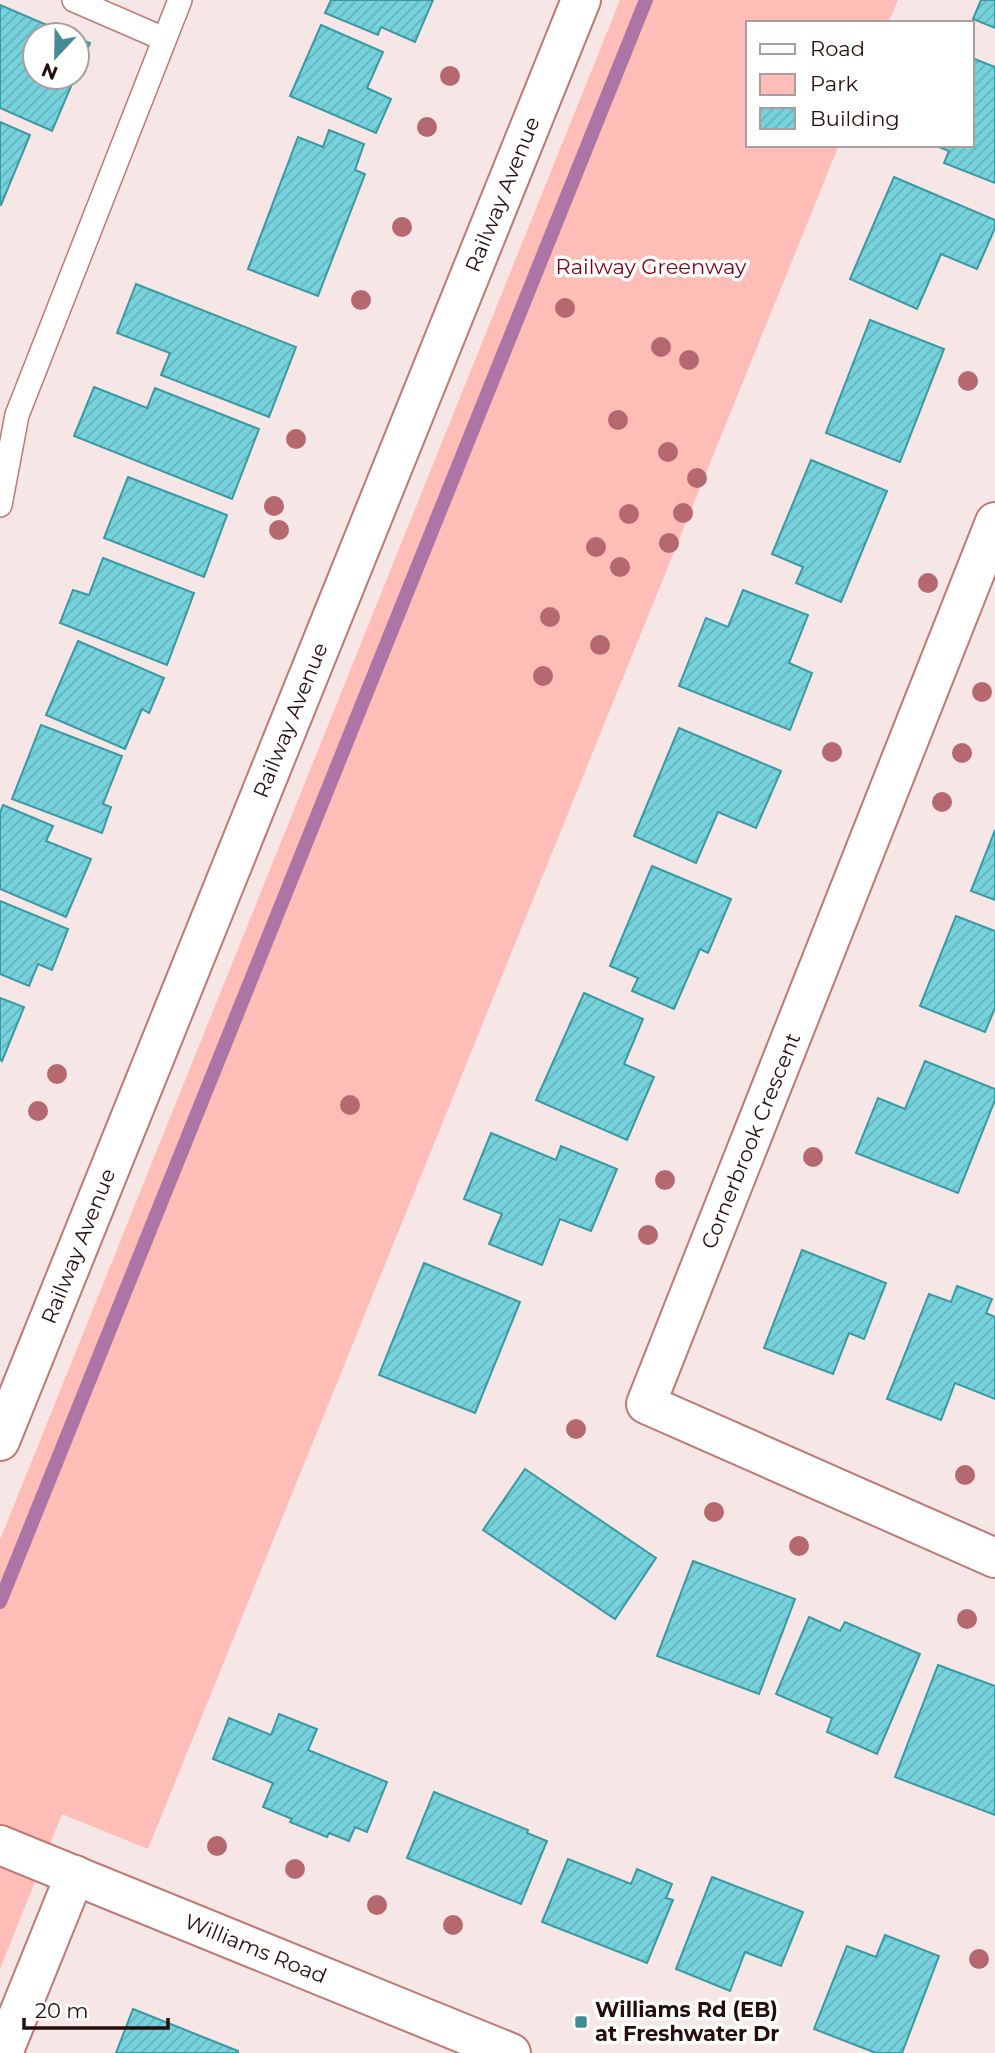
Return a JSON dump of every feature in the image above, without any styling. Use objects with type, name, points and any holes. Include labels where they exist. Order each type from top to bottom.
[{"type":"street","name":"Railway Avenue","points":[[0,1441],[581,0]]},
{"type":"street","name":"Cornerbrook Crescent","points":[[995,522],[646,1404],[995,1558]]},
{"type":"street","name":"Williams Road","points":[[0,1845],[511,2053]]},
{"type":"street","points":[[3,2053],[75,1875]]},
{"type":"lane","points":[[74,0],[164,39]]},
{"type":"lane","points":[[0,505],[17,415],[180,0]]},
{"type":"green space","name":"Railway Greenway","points":[[620,0],[898,0],[889,21],[746,21],[746,147],[838,147],[148,1849],[62,1814],[0,1969],[0,1540]]},
{"type":"building","points":[[331,0],[433,0],[415,42],[381,27],[378,35],[325,13]]},
{"type":"building","points":[[981,0],[995,0],[995,28],[973,19]]},
{"type":"building","points":[[0,5],[37,21],[21,21],[21,91],[69,91],[52,131],[0,108]]},
{"type":"building","points":[[321,25],[383,52],[367,88],[391,99],[376,133],[290,96]]},
{"type":"building","points":[[974,59],[995,67],[995,183],[944,163],[949,151],[939,147],[974,147]]},
{"type":"building","points":[[0,122],[30,135],[1,205],[0,205]]},
{"type":"building","points":[[329,130],[364,144],[355,170],[365,174],[318,296],[248,269],[298,137],[323,147]]},
{"type":"building","points":[[894,177],[995,220],[995,228],[977,269],[941,254],[917,309],[850,279]]},
{"type":"building","points":[[136,284],[296,347],[269,417],[161,375],[170,353],[117,333]]},
{"type":"building","points":[[870,320],[944,349],[900,462],[826,433]]},
{"type":"building","points":[[94,387],[147,408],[155,388],[259,429],[232,499],[74,436]]},
{"type":"building","points":[[811,460],[887,491],[841,602],[796,583],[803,567],[772,554]]},
{"type":"building","points":[[128,477],[227,515],[204,577],[104,538]]},
{"type":"building","points":[[103,558],[194,593],[167,665],[60,623],[73,590],[89,595]]},
{"type":"building","points":[[743,590],[808,615],[789,663],[812,673],[790,730],[679,686],[706,618],[728,627]]},
{"type":"building","points":[[78,641],[164,678],[149,713],[142,709],[125,749],[46,715]]},
{"type":"building","points":[[41,725],[122,756],[103,804],[111,807],[102,833],[12,799]]},
{"type":"building","points":[[679,728],[781,771],[756,828],[718,812],[696,863],[634,836]]},
{"type":"building","points":[[3,805],[53,826],[46,841],[91,859],[66,917],[0,889],[0,813]]},
{"type":"building","points":[[995,830],[995,900],[971,891]]},
{"type":"building","points":[[652,866],[731,899],[708,953],[700,949],[674,1009],[632,991],[638,978],[610,966]]},
{"type":"building","points":[[0,901],[68,929],[52,970],[38,964],[29,986],[0,974]]},
{"type":"building","points":[[956,916],[995,931],[995,1008],[985,1032],[920,1006]]},
{"type":"building","points":[[584,993],[643,1019],[624,1064],[654,1077],[627,1140],[536,1100]]},
{"type":"building","points":[[0,998],[24,1007],[2,1061],[0,1060]]},
{"type":"building","points":[[925,1061],[995,1089],[995,1100],[958,1193],[856,1153],[878,1098],[905,1109]]},
{"type":"building","points":[[491,1133],[556,1160],[561,1146],[617,1169],[591,1231],[560,1219],[542,1265],[489,1244],[502,1214],[464,1199]]},
{"type":"building","points":[[802,1250],[886,1283],[864,1339],[849,1333],[833,1374],[764,1348]]},
{"type":"building","points":[[424,1263],[520,1302],[475,1413],[379,1375]]},
{"type":"building","points":[[957,1286],[992,1299],[986,1313],[995,1317],[995,1399],[955,1383],[941,1420],[887,1399],[929,1294],[951,1302]]},
{"type":"building","points":[[525,1469],[656,1558],[615,1619],[483,1530]]},
{"type":"building","points":[[693,1561],[795,1599],[759,1694],[657,1656]]},
{"type":"building","points":[[809,1617],[840,1631],[845,1622],[920,1654],[877,1754],[827,1732],[832,1718],[776,1694]]},
{"type":"building","points":[[938,1665],[995,1686],[995,1815],[895,1777]]},
{"type":"building","points":[[279,1714],[317,1729],[308,1750],[387,1782],[367,1832],[355,1827],[349,1841],[329,1833],[327,1837],[290,1822],[292,1819],[263,1807],[273,1783],[213,1759],[229,1718],[271,1735]]},
{"type":"building","points":[[434,1792],[528,1830],[527,1833],[547,1841],[521,1904],[407,1858]]},
{"type":"building","points":[[568,1859],[631,1884],[637,1869],[672,1884],[666,1898],[673,1900],[647,1963],[542,1922]]},
{"type":"building","points":[[712,1877],[803,1912],[781,1966],[745,1952],[730,1991],[676,1969]]},
{"type":"building","points":[[885,1935],[939,1956],[902,2053],[876,2053],[814,2029],[847,1946],[876,1957]]},
{"type":"building","points":[[133,2009],[238,2051],[238,2053],[116,2053]]},
{"type":"waterway","points":[[0,1602],[646,0]]},
{"type":"place","name":"Williams Rd (EB) at Freshwater Dr","points":[[581,2022]]}]
